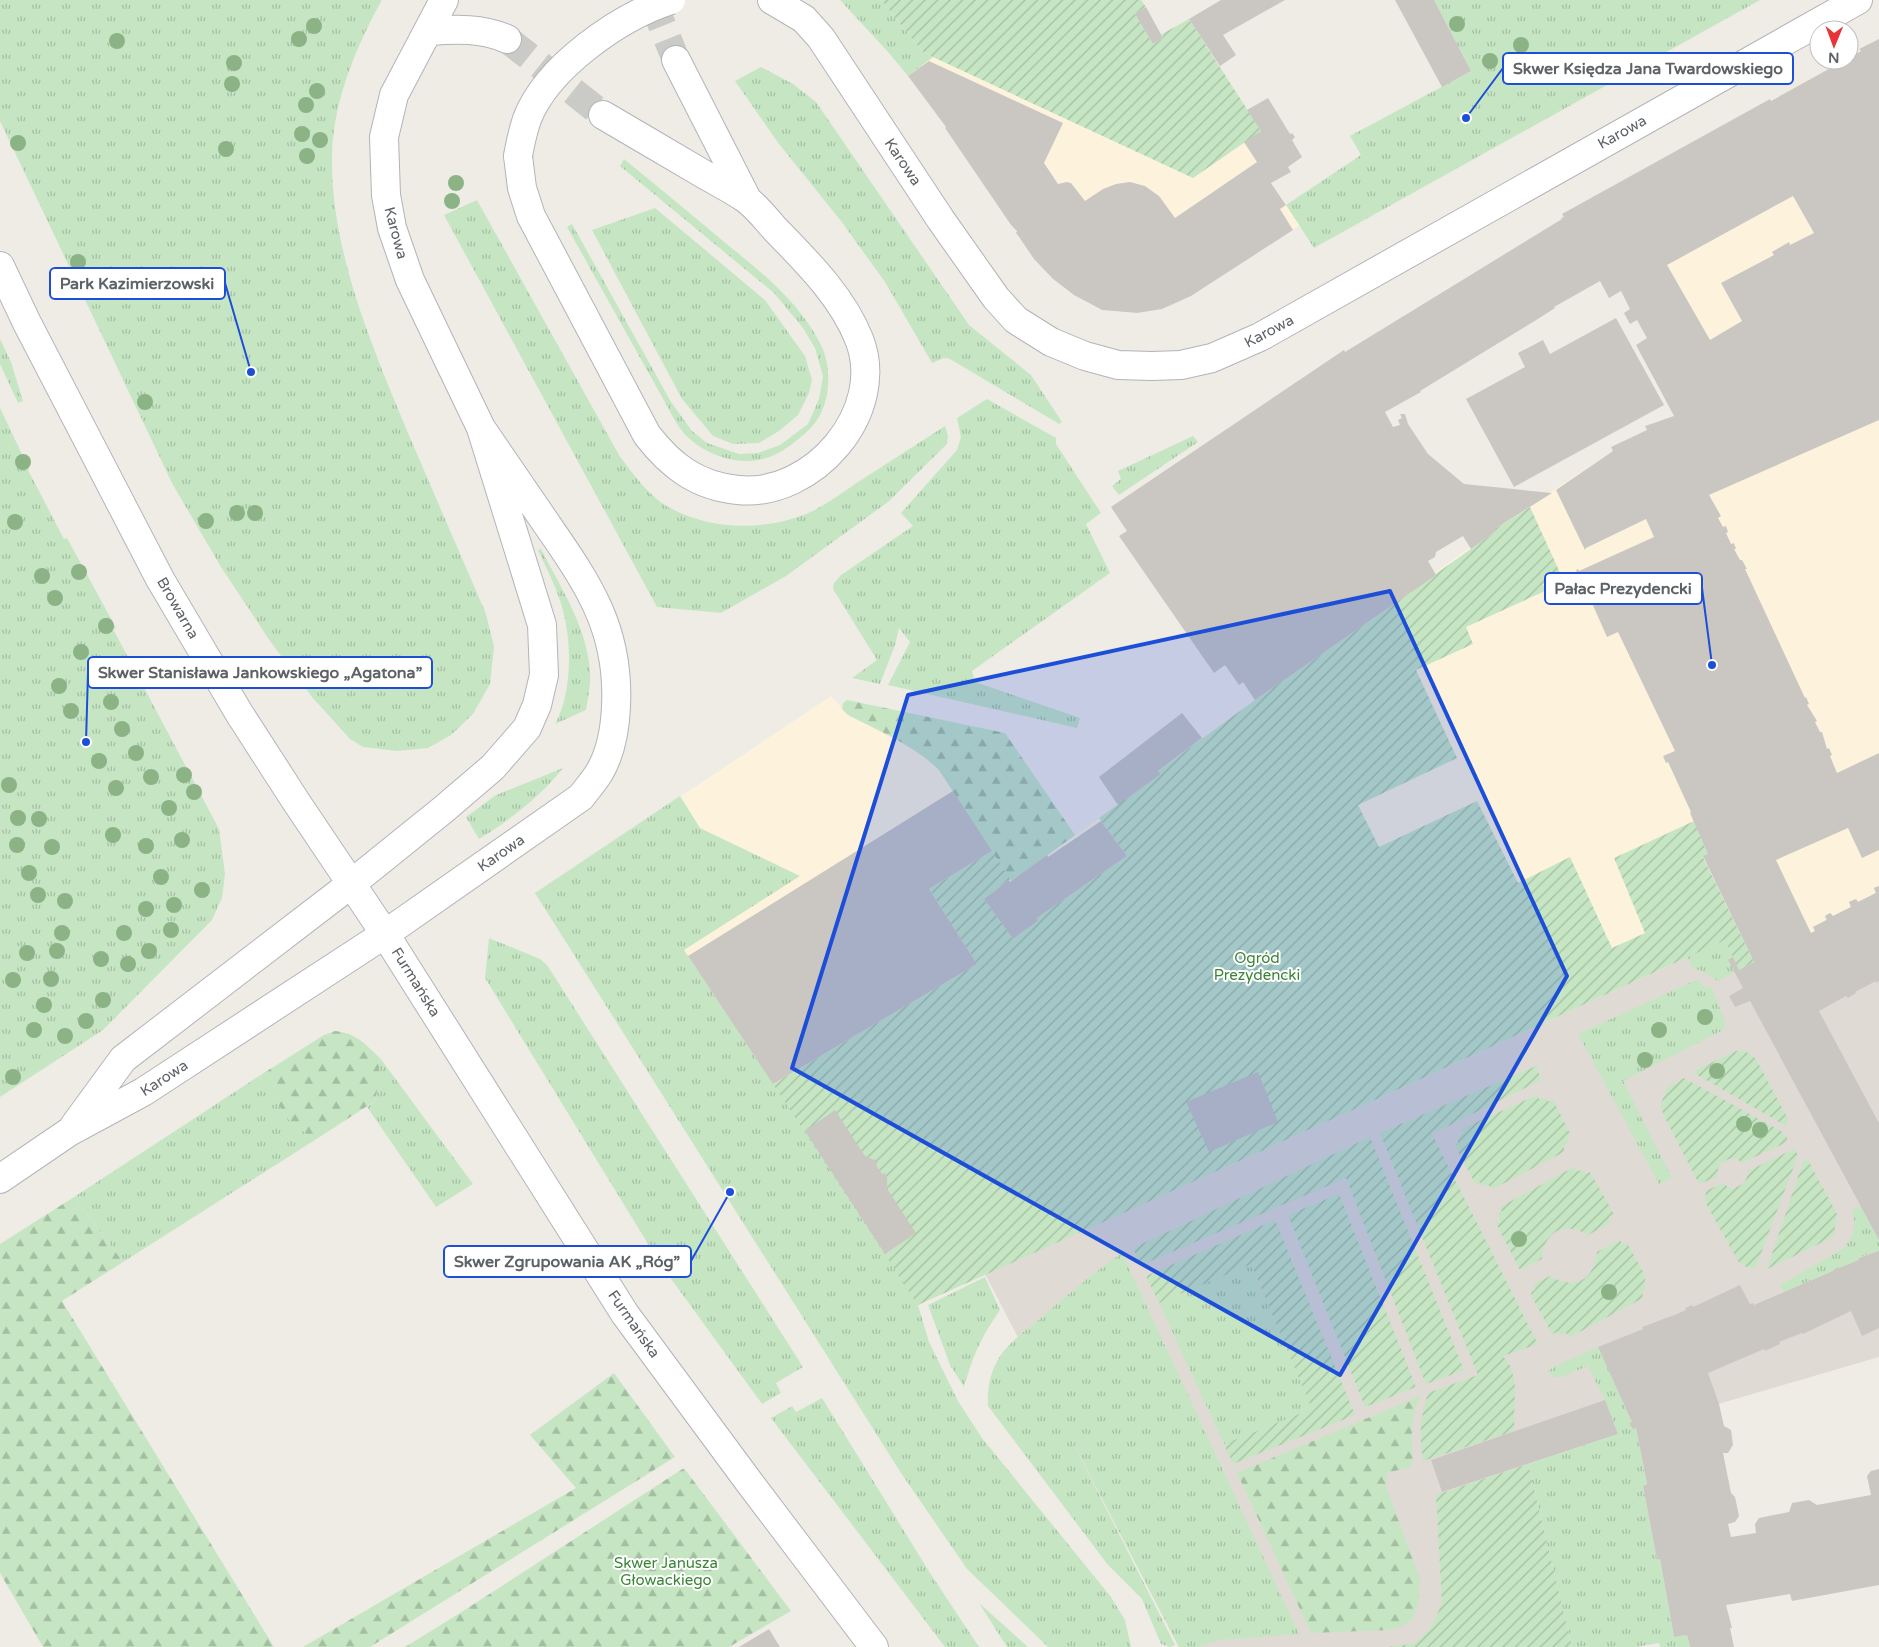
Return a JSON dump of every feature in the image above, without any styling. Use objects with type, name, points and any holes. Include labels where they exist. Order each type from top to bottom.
[{"type":"street","name":"Karowa","points":[[70,1132],[123,1059],[351,884],[493,767],[527,728],[537,705],[544,676],[542,625],[481,428],[410,280],[392,228],[386,195],[384,137],[388,116],[394,96],[444,0]]},
{"type":"street","points":[[603,115],[747,199],[811,266],[830,290],[853,325],[860,340],[866,374],[860,408],[853,424],[842,438],[816,465],[799,476],[780,484],[760,489],[739,490],[717,486],[690,475],[677,468],[661,453],[647,435],[531,216],[522,188],[518,156],[528,118],[538,99],[562,68],[596,38],[614,26],[640,12],[671,0]]},
{"type":"street","name":"Karowa","points":[[772,0],[804,19],[821,38],[941,220],[996,298],[1016,320],[1051,342],[1085,356],[1118,364],[1152,366],[1181,365],[1212,358],[1260,337],[1858,0]]},
{"type":"street","points":[[429,31],[464,29],[492,32],[507,39]]},
{"type":"street","points":[[676,60],[747,199]]},
{"type":"street","name":"Browarna","points":[[0,266],[27,323],[160,579],[239,713],[385,934]]},
{"type":"street","name":"Karowa","points":[[0,1178],[70,1132],[143,1092],[385,934],[581,797],[600,772],[611,743],[616,715],[618,683],[613,647],[604,620],[579,571],[481,428]]},
{"type":"street","name":"Furmańska","points":[[385,934],[625,1314],[874,1647]]},
{"type":"highlighted area","points":[[1390,591],[1567,976],[1340,1375],[792,1068],[908,695]]},
{"type":"shaded area","points":[[1879,39],[1879,886],[1874,888],[1876,893],[1858,902],[1849,902],[1851,907],[1813,927],[1815,931],[1739,970],[1725,940],[918,1305],[614,841],[831,696],[848,715],[912,749],[939,770],[1012,881],[1161,774],[1158,771],[1255,700],[1374,618],[1496,528],[1613,451],[1611,447],[1647,430],[1645,426],[1674,416],[1650,372],[1710,340],[1667,265],[1773,207],[1727,123],[1827,70],[1859,70],[1859,49]]},
{"type":"shaded area","points":[[933,57],[1193,178],[1244,142],[1300,225],[1191,296],[1137,313],[1102,310],[1074,295],[1053,279],[1034,259],[946,127],[908,76]]},
{"type":"shaded area","points":[[1879,886],[1879,1357],[1636,1428],[1528,1464],[1572,1647],[1179,1647],[985,1274],[1355,1109],[1725,940],[1740,970],[1815,931],[1813,927],[1826,920],[1825,916],[1830,913],[1833,916],[1851,907],[1849,902],[1856,899],[1858,902],[1876,893],[1874,888]]},
{"type":"green space","points":[[0,0],[382,0],[355,55],[342,93],[337,113],[332,154],[333,191],[338,228],[346,264],[369,336],[411,440],[486,614],[494,647],[490,684],[473,714],[451,735],[428,748],[397,751],[363,747],[350,739],[312,697],[270,641],[221,567],[173,485],[0,121]]},
{"type":"green space","points":[[840,0],[881,0],[922,51],[933,57],[908,76]]},
{"type":"green space","points":[[881,0],[1141,0],[1146,7],[1135,14],[1153,44],[1163,38],[1162,34],[1189,19],[1261,131],[1193,178],[922,51]]},
{"type":"green space","points":[[1434,0],[1760,0],[1314,248],[1286,205],[1361,155],[1350,136],[1471,71]]},
{"type":"green space","points":[[761,67],[793,84],[816,102],[969,325],[1031,375],[1062,422],[1059,424],[950,359],[944,358],[932,363],[885,282],[841,221],[779,144],[735,81]]},
{"type":"green space","points":[[624,159],[778,288],[802,314],[821,345],[825,354],[828,374],[827,395],[824,405],[820,415],[810,429],[778,453],[768,458],[751,461],[727,459],[705,450],[684,433],[674,419],[567,227],[572,224],[671,402],[692,431],[707,443],[739,454],[758,453],[780,445],[808,424],[819,399],[823,376],[815,348],[803,328],[774,293],[620,166]]},
{"type":"green space","points":[[477,200],[619,455],[636,478],[664,505],[688,516],[721,524],[738,526],[756,525],[790,520],[825,504],[945,426],[948,436],[947,444],[888,502],[786,576],[721,613],[657,607],[444,215]]},
{"type":"green space","points":[[655,208],[765,300],[805,356],[812,380],[809,393],[798,415],[779,431],[759,443],[733,444],[713,436],[682,399],[592,230]]},
{"type":"green space","points":[[0,339],[11,362],[23,401],[18,403],[0,364]]},
{"type":"green space","points":[[987,399],[1056,438],[1056,444],[1101,513],[1086,524],[1110,573],[972,671],[975,682],[1080,718],[1077,728],[888,685],[910,642],[899,628],[895,645],[880,684],[852,678],[877,660],[833,589],[834,583],[841,575],[913,526],[901,513],[957,450],[961,437],[957,418]]},
{"type":"green space","points":[[0,408],[28,470],[64,539],[67,538],[116,628],[113,629],[219,829],[225,874],[222,898],[212,920],[103,1030],[0,1097]]},
{"type":"green space","points":[[1193,436],[1198,442],[1119,495],[1112,486],[1121,479],[1118,471]]},
{"type":"green space","name":"Ogród Prezydencki","points":[[1530,507],[1562,577],[1543,584],[1545,591],[1466,627],[1473,644],[1416,670],[1457,758],[1358,805],[1379,847],[1477,801],[1518,883],[1570,857],[1612,948],[1645,933],[1614,858],[1694,821],[1708,854],[1703,857],[1754,962],[1739,970],[1725,940],[1355,1109],[918,1305],[773,1084],[977,964],[929,889],[992,851],[1010,879],[984,899],[1013,939],[1038,921],[1037,918],[1127,856],[1099,818],[1161,774],[1158,771],[1255,700],[1496,531],[1496,528]]},
{"type":"green space","points":[[541,549],[572,608],[584,639],[590,671],[590,686],[586,710],[555,724],[565,698],[569,669],[568,638],[561,603],[538,550]]},
{"type":"green space","points":[[847,700],[1005,733],[1075,835],[1011,881],[939,770],[919,753],[848,715],[842,709],[843,703]]},
{"type":"green space","points":[[563,768],[524,807],[479,839],[466,817],[496,795]]},
{"type":"green space","points":[[680,796],[700,828],[800,876],[684,950],[887,1256],[921,1304],[918,1305],[929,1342],[958,1401],[982,1438],[1111,1597],[1125,1620],[1131,1647],[1048,1647],[967,1569],[901,1473],[535,893]]},
{"type":"green space","points":[[489,938],[540,959],[547,965],[803,1367],[776,1383],[781,1393],[762,1404],[661,1265],[485,978]]},
{"type":"green space","points":[[1725,940],[1733,957],[1728,960],[1735,972],[1718,981],[1700,970],[1693,969],[1687,957]]},
{"type":"green space","points":[[1698,979],[1706,989],[1711,986],[1724,1019],[1725,1029],[1623,1081],[1672,1178],[1659,1184],[1578,1034]]},
{"type":"green space","points":[[335,1031],[355,1037],[380,1058],[376,1096],[375,1101],[315,1140],[290,1122],[259,1076],[324,1035]]},
{"type":"green space","points":[[1736,1051],[1747,1052],[1756,1059],[1788,1119],[1786,1126],[1692,1072]]},
{"type":"green space","points":[[380,1058],[473,1184],[436,1207],[367,1107],[375,1101],[377,1094]]},
{"type":"green space","points":[[1536,1066],[1541,1080],[1432,1134],[1538,1344],[1503,1356],[1511,1367],[1515,1386],[1514,1431],[1423,1461],[1421,1427],[1428,1393],[1478,1375],[1380,1133]]},
{"type":"green space","points":[[259,1076],[290,1121],[315,1140],[123,1262],[74,1197]]},
{"type":"green space","points":[[1684,1078],[1781,1131],[1787,1137],[1787,1142],[1742,1163],[1736,1158],[1728,1159],[1718,1169],[1717,1177],[1702,1183],[1698,1182],[1663,1114],[1661,1104],[1667,1088]]},
{"type":"green space","points":[[1537,1095],[1539,1099],[1545,1098],[1549,1102],[1553,1100],[1570,1133],[1567,1137],[1568,1143],[1564,1146],[1564,1152],[1493,1189],[1488,1185],[1482,1186],[1480,1182],[1476,1185],[1455,1146],[1458,1143],[1458,1137],[1462,1135],[1461,1129]]},
{"type":"green space","points":[[1370,1137],[1464,1370],[1426,1384],[1346,1178],[1141,1265],[1133,1248]]},
{"type":"green space","points":[[1794,1149],[1797,1153],[1797,1158],[1755,1269],[1744,1266],[1738,1261],[1705,1202],[1706,1191],[1722,1183],[1732,1189],[1739,1186],[1747,1178],[1748,1171]]},
{"type":"green space","points":[[1807,1158],[1837,1214],[1834,1234],[1829,1239],[1767,1269],[1803,1162]]},
{"type":"green space","points":[[1574,1167],[1577,1171],[1583,1170],[1586,1174],[1590,1172],[1614,1214],[1609,1217],[1610,1223],[1588,1235],[1571,1229],[1557,1231],[1546,1242],[1542,1259],[1520,1270],[1496,1223],[1500,1220],[1499,1214],[1502,1212],[1500,1207]]},
{"type":"green space","points":[[1339,1194],[1416,1387],[1365,1407],[1288,1215]]},
{"type":"green space","points":[[74,1197],[123,1262],[62,1301],[274,1647],[43,1647],[0,1573],[0,1244]]},
{"type":"green space","points":[[1861,1206],[1879,1240],[1879,1251],[1859,1257],[1859,1260],[1833,1269],[1833,1271],[1784,1292],[1780,1285],[1844,1248],[1854,1230],[1852,1209]]},
{"type":"green space","points":[[1275,1220],[1355,1415],[1233,1464],[1224,1444],[1312,1409],[1251,1264],[1159,1303],[1146,1276]]},
{"type":"green space","points":[[1620,1240],[1622,1244],[1627,1243],[1646,1277],[1644,1284],[1646,1289],[1642,1292],[1643,1298],[1570,1337],[1566,1333],[1560,1335],[1557,1332],[1552,1334],[1531,1295],[1532,1291],[1535,1290],[1534,1284],[1550,1276],[1567,1283],[1582,1280],[1592,1270],[1597,1252]]},
{"type":"green space","points":[[1122,1253],[1299,1634],[1219,1640],[1198,1647],[1179,1647],[1063,1423],[1175,1645],[1170,1647],[1161,1644],[1142,1599],[1108,1565],[988,1406],[991,1375],[999,1358],[1008,1347],[1018,1336],[1080,1284]]},
{"type":"green space","points":[[1250,1264],[1313,1409],[1224,1444],[1159,1303]]},
{"type":"green space","points":[[985,1277],[1000,1310],[978,1347],[964,1387],[950,1365],[928,1305]]},
{"type":"green space","points":[[1598,1347],[1632,1422],[1629,1423],[1633,1429],[1636,1428],[1647,1484],[1643,1486],[1657,1560],[1660,1559],[1674,1637],[1687,1635],[1690,1647],[1660,1647],[1659,1643],[1636,1647],[1572,1647],[1528,1464],[1618,1434],[1605,1400],[1588,1366],[1561,1377],[1553,1377],[1548,1371]]},
{"type":"green space","points":[[614,1373],[675,1457],[370,1647],[303,1647],[576,1488],[530,1435]]},
{"type":"green space","points":[[1420,1396],[1413,1423],[1412,1464],[1410,1467],[1387,1473],[1386,1486],[1420,1579],[1418,1605],[1412,1619],[1403,1626],[1388,1630],[1311,1633],[1237,1473]]},
{"type":"green space","points":[[822,1398],[930,1573],[979,1647],[945,1647],[771,1418],[792,1406],[796,1412]]},
{"type":"green space","points":[[1528,1464],[1572,1647],[1386,1647],[1414,1644],[1431,1628],[1442,1603],[1436,1495]]},
{"type":"green space","name":"Skwer Janusza Głowackiego","points":[[684,1468],[791,1611],[729,1647],[405,1647],[460,1613]]},
{"type":"green space","points":[[979,1603],[1028,1647],[1007,1647]]},
{"type":"building","points":[[1221,0],[1285,0],[1223,35],[1236,55],[1220,66],[1189,19]]},
{"type":"building","points":[[1395,0],[1434,0],[1471,71],[1442,87]]},
{"type":"building","points":[[1146,7],[1163,38],[1153,44],[1135,14]]},
{"type":"building","points":[[1879,39],[1879,420],[1709,495],[1721,516],[1718,518],[1723,527],[1726,526],[1728,532],[1726,533],[1731,544],[1734,543],[1736,549],[1734,549],[1747,569],[1745,569],[1806,697],[1809,704],[1807,705],[1817,721],[1815,722],[1820,732],[1822,732],[1827,749],[1829,748],[1832,755],[1830,756],[1837,773],[1879,753],[1879,850],[1862,858],[1848,828],[1776,860],[1811,933],[1815,931],[1813,927],[1827,920],[1825,916],[1830,913],[1833,916],[1851,907],[1849,902],[1856,899],[1858,902],[1876,893],[1874,888],[1879,886],[1879,981],[1819,1011],[1879,1123],[1879,1240],[1750,1001],[1735,1007],[1729,996],[1743,988],[1728,960],[1733,957],[1739,970],[1754,962],[1703,856],[1708,854],[1691,812],[1668,762],[1666,763],[1663,756],[1675,751],[1618,632],[1607,637],[1576,570],[1578,569],[1579,571],[1654,537],[1646,519],[1585,550],[1556,490],[1613,451],[1611,447],[1647,430],[1645,426],[1674,416],[1636,345],[1647,338],[1637,320],[1630,324],[1624,313],[1630,309],[1621,291],[1609,298],[1600,281],[1554,307],[1421,392],[1385,412],[1393,427],[1400,425],[1398,420],[1402,418],[1400,414],[1405,414],[1408,424],[1428,454],[1464,484],[1552,493],[1496,528],[1496,531],[1471,549],[1463,536],[1436,552],[1435,557],[1428,561],[1436,575],[1255,700],[1243,682],[1239,685],[1225,665],[1214,673],[1119,536],[1127,531],[1111,507],[1344,350],[1345,352],[1562,219],[1564,217],[1562,214],[1770,99],[1771,101],[1827,70],[1859,70],[1859,52],[1861,51],[1859,49]],"holes":[[[1793,196],[1814,233],[1790,245],[1789,242],[1772,252],[1774,255],[1721,283],[1742,321],[1710,340],[1667,265]]]},
{"type":"building","points":[[929,61],[1063,123],[1044,163],[1058,184],[1071,183],[1085,201],[1103,189],[1116,184],[1130,182],[1145,186],[1159,196],[1175,218],[1257,162],[1244,142],[1261,131],[1247,110],[1268,98],[1290,134],[1292,133],[1295,137],[1292,140],[1302,157],[1288,167],[1291,172],[1271,183],[1286,205],[1280,209],[1293,230],[1191,296],[1162,309],[1137,313],[1102,310],[1074,295],[1053,279],[1034,259],[946,127],[908,76]]},
{"type":"building","points":[[1616,318],[1664,405],[1514,487],[1466,399],[1525,367],[1518,353],[1543,340],[1550,354]]},
{"type":"building","points":[[1182,713],[1202,738],[1158,771],[1161,774],[1118,805],[1099,777]]},
{"type":"building","points":[[953,791],[992,851],[929,889],[977,964],[773,1084],[688,956]]},
{"type":"building","points":[[1101,821],[1127,856],[1037,918],[1038,921],[1013,939],[984,899],[1009,880],[1010,882],[1047,855],[1048,857]]},
{"type":"building","points":[[1258,1072],[1278,1122],[1209,1152],[1186,1102]]},
{"type":"building","points":[[835,1110],[865,1156],[878,1162],[876,1165],[882,1174],[885,1173],[887,1177],[886,1187],[916,1233],[885,1254],[805,1131]]},
{"type":"building","points":[[1879,1251],[1879,1328],[1862,1336],[1851,1311],[1803,1334],[1779,1342],[1780,1344],[1765,1351],[1764,1349],[1708,1373],[1719,1404],[1724,1426],[1731,1430],[1733,1445],[1728,1453],[1723,1453],[1731,1493],[1735,1497],[1739,1516],[1735,1522],[1728,1524],[1731,1537],[1756,1533],[1755,1524],[1759,1518],[1789,1512],[1792,1503],[1809,1500],[1817,1505],[1871,1495],[1867,1476],[1871,1471],[1879,1469],[1879,1585],[1792,1601],[1790,1594],[1726,1605],[1732,1628],[1730,1628],[1734,1647],[1690,1647],[1687,1635],[1674,1637],[1660,1559],[1657,1560],[1643,1486],[1647,1484],[1636,1428],[1633,1429],[1629,1423],[1632,1422],[1598,1347],[1643,1329],[1642,1327],[1677,1314],[1686,1310],[1685,1308],[1692,1305],[1693,1307],[1740,1285],[1750,1304],[1753,1303],[1754,1305],[1833,1271],[1838,1267]]},
{"type":"building","points":[[1605,1400],[1618,1434],[1442,1492],[1431,1460]]},
{"type":"building","points":[[769,1629],[780,1647],[739,1647]]},
{"type":"tunnel","points":[[652,0],[676,60]]},
{"type":"tunnel","points":[[507,39],[603,115]]},
{"type":"place","name":"Skwer Księdza Jana Twardowskiego","points":[[1466,118]]},
{"type":"place","name":"Park Kazimierzowski","points":[[251,372]]},
{"type":"place","name":"Pałac Prezydencki","points":[[1712,665]]},
{"type":"place","name":"Skwer Stanisława Jankowskiego „Agatona”","points":[[86,742]]},
{"type":"place","name":"Skwer Zgrupowania AK „Róg”","points":[[730,1192]]}]
